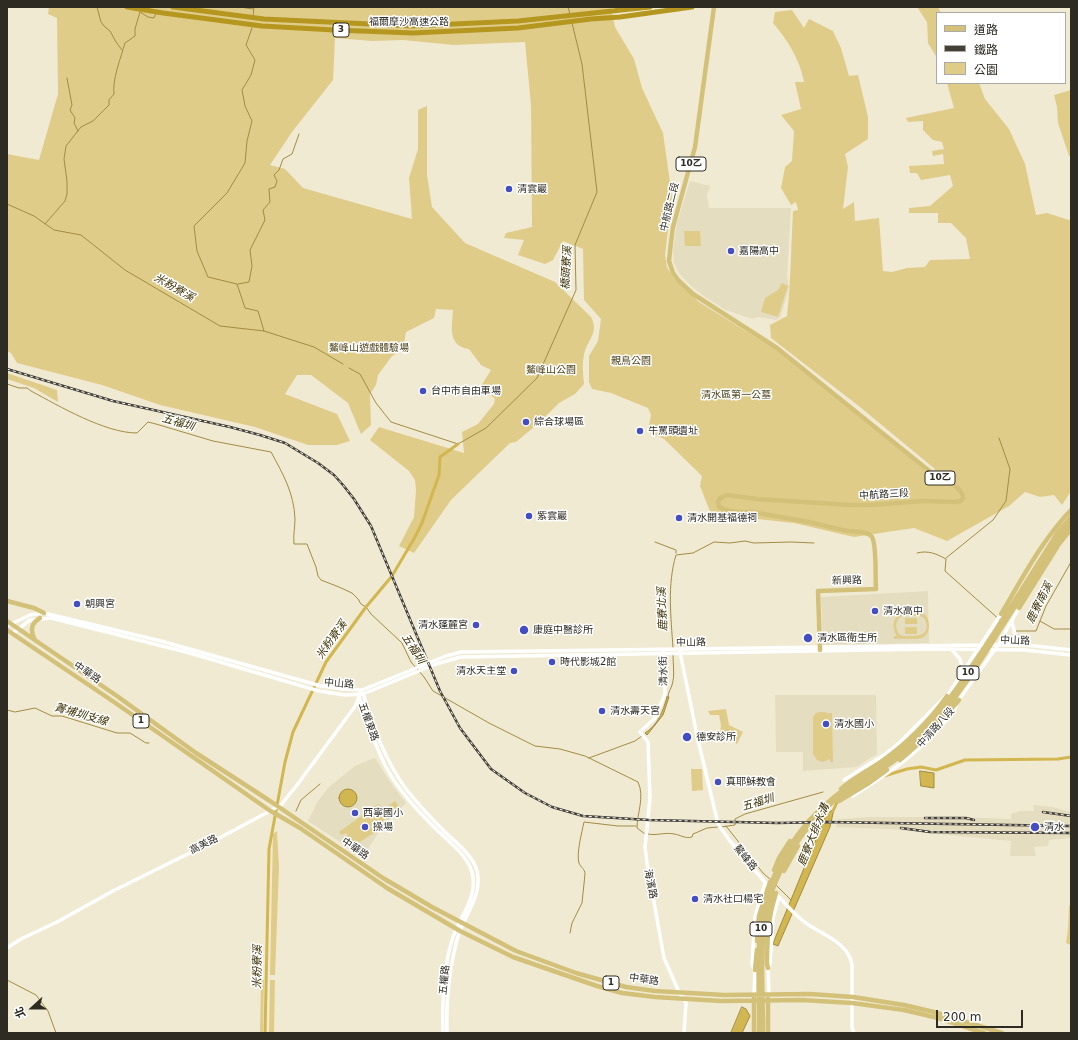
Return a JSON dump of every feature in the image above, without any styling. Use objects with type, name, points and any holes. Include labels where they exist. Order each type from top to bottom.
[{"type":"highway","name":"福爾摩沙高速公路","points":[[127,7],[262,26],[414,33],[518,28],[620,17],[692,7]]},
{"type":"highway","name":"福爾摩沙高速公路","points":[[173,7],[264,19],[360,25],[412,26],[518,21],[650,7]]},
{"type":"main road","name":"中航路二段","points":[[704,302],[678,281],[673,273],[669,261],[670,242],[673,227],[695,147],[714,7]]},
{"type":"main road","name":"中航路三段","points":[[704,302],[777,348],[933,474],[955,486],[962,492],[963,498],[961,501],[957,502],[871,505],[822,504],[756,499],[727,494],[720,498],[718,502],[719,506],[723,509],[731,511],[757,513],[811,523],[838,530],[869,534],[874,543],[876,589]]},
{"type":"main road","points":[[1001,614],[1041,550],[1071,510]]},
{"type":"main road","name":"10","points":[[759,1033],[762,916],[776,873],[785,854],[813,816],[832,798],[890,759],[913,740],[949,700],[1058,532],[1071,517]]},
{"type":"main road","name":"10","points":[[763,1033],[763,958],[765,920],[778,878],[800,835],[830,805],[846,792],[886,767],[911,747],[932,726],[969,678],[1061,535],[1071,522]]},
{"type":"main road","points":[[1020,608],[1071,529]]},
{"type":"main road","name":"新興路","points":[[820,648],[818,591],[876,589]]},
{"type":"main road","points":[[7,601],[34,608],[44,613]]},
{"type":"main road","points":[[36,641],[32,635],[32,628],[34,622],[40,618]]},
{"type":"main road","name":"1","points":[[8,624],[18,628]]},
{"type":"main road","name":"中華路","points":[[18,628],[117,696],[196,753],[279,806],[403,890],[516,951],[576,973],[626,987],[654,991],[732,995],[810,994],[853,997],[904,1005],[934,1012],[1002,1033]]},
{"type":"main road","name":"1","points":[[7,630],[12,634]]},
{"type":"main road","name":"中華路","points":[[12,634],[114,702],[269,810],[300,828],[387,888],[458,930],[513,957],[622,993],[684,999],[852,1002],[904,1010],[938,1018],[984,1033]]},
{"type":"main road","points":[[832,798],[847,784],[871,769],[897,749],[936,711],[947,695]]},
{"type":"main road","points":[[114,702],[117,696]]},
{"type":"main road","points":[[830,805],[869,783],[905,756],[933,730],[959,700]]},
{"type":"main road","points":[[755,971],[759,916],[767,889],[781,854],[795,835],[800,835],[796,850],[784,871],[770,913],[767,936],[768,968]]},
{"type":"main road","points":[[754,994],[754,1033]]},
{"type":"main road","points":[[768,1033],[769,994]]},
{"type":"street","name":"中清路八段","points":[[853,796],[908,758],[950,715],[995,650],[1020,608]]},
{"type":"street","points":[[8,624],[30,615],[44,613],[161,641],[247,668]]},
{"type":"street","name":"中清路八段","points":[[844,780],[884,755],[899,743],[947,695],[1001,614]]},
{"type":"street","points":[[12,634],[30,620],[51,618],[186,652],[303,684]]},
{"type":"street","points":[[1012,622],[1016,635],[1023,645]]},
{"type":"street","points":[[993,628],[999,636],[998,645]]},
{"type":"street","name":"中山路","points":[[820,648],[1023,645],[1071,650]]},
{"type":"street","name":"中山路","points":[[303,684],[343,690],[362,690],[446,656],[461,652],[680,651],[820,648],[1025,650],[1071,655]]},
{"type":"street","points":[[951,649],[960,659],[963,672]]},
{"type":"street","name":"中山路","points":[[303,684],[319,691],[345,695],[358,695],[436,664],[460,657],[664,651]]},
{"type":"street","name":"清水街","points":[[640,732],[655,718],[665,694],[664,651]]},
{"type":"street","name":"鰲峰路","points":[[680,651],[698,740],[718,824],[765,883],[802,921],[833,939],[850,955],[852,965],[853,997],[852,1028],[854,1033]]},
{"type":"street","name":"五權東路","points":[[362,690],[380,745],[394,772],[414,799],[466,853],[476,868],[478,885],[476,897],[458,930]]},
{"type":"street","name":"五權東路","points":[[362,690],[358,695],[379,753],[394,779],[429,822],[459,851],[472,870],[474,883],[472,896],[462,923]]},
{"type":"street","name":"高美路","points":[[7,948],[21,939],[57,922],[113,891],[212,842],[269,810],[279,806],[297,786],[356,705],[358,695]]},
{"type":"street","name":"海濱路","points":[[640,732],[648,742],[650,798],[646,863],[664,958],[679,992],[684,999]]},
{"type":"street","points":[[754,994],[755,971],[752,964],[755,916],[765,883]]},
{"type":"street","points":[[769,994],[768,968],[770,964],[773,918],[778,897]]},
{"type":"street","name":"五權路","points":[[443,1033],[445,978],[450,950],[458,930]]},
{"type":"street","name":"五權路","points":[[447,1033],[448,992],[451,964],[458,930]]},
{"type":"street","points":[[684,999],[686,1003],[684,1033]]},
{"type":"shaded area","name":"嘉陽高中","points":[[690,181],[710,186],[707,195],[709,208],[791,208],[787,276],[789,288],[780,318],[776,320],[758,317],[752,319],[726,310],[705,297],[690,285],[679,273],[674,263],[673,249],[677,223]]},
{"type":"shaded area","name":"清水高中","points":[[928,591],[929,643],[823,645],[821,597]]},
{"type":"shaded area","name":"清水國小","points":[[775,695],[875,695],[877,754],[856,767],[803,771],[803,752],[776,752]]},
{"type":"shaded area","points":[[667,697],[669,697],[663,715],[647,735],[645,733],[657,722]]},
{"type":"shaded area","name":"西寧國小","points":[[374,758],[406,803],[377,835],[363,857],[308,821],[318,801],[329,787],[355,766]]},
{"type":"shaded area","points":[[920,771],[934,773],[934,788],[921,786]]},
{"type":"shaded area","points":[[348,789],[354,792],[357,798],[354,804],[348,807],[342,804],[339,798],[342,792]]},
{"type":"shaded area","points":[[1033,805],[1053,807],[1071,812],[1071,838],[1049,840],[1048,846],[1034,847],[1036,856],[1010,856],[1011,841],[889,829],[836,827],[838,819],[872,817],[960,817],[1011,819],[1011,814],[1020,811],[1034,811]]},
{"type":"shaded area","points":[[834,809],[830,827],[778,946],[773,944],[826,815]]},
{"type":"shaded area","points":[[742,1007],[746,1009],[750,1016],[742,1033],[731,1033]]},
{"type":"green space","points":[[49,7],[611,7],[615,27],[634,59],[642,88],[663,133],[672,196],[665,255],[667,267],[673,277],[699,302],[788,357],[932,475],[935,469],[860,407],[771,338],[770,325],[787,316],[793,211],[798,210],[796,202],[791,205],[781,188],[785,167],[792,161],[794,131],[781,115],[801,109],[795,82],[804,82],[792,50],[773,23],[775,12],[792,10],[804,28],[809,19],[833,31],[841,48],[849,76],[858,75],[868,117],[868,139],[845,154],[848,167],[843,209],[854,202],[855,221],[879,218],[883,271],[892,272],[907,268],[925,267],[930,260],[970,259],[966,238],[951,223],[938,223],[938,213],[909,213],[909,208],[930,206],[953,186],[950,175],[921,180],[917,173],[910,173],[909,166],[944,164],[943,154],[933,156],[932,151],[944,149],[942,142],[933,140],[923,130],[923,121],[908,122],[906,118],[954,108],[947,84],[979,84],[985,99],[1009,129],[1025,164],[1036,215],[1047,213],[1069,220],[1071,218],[1071,491],[1062,505],[1054,495],[1040,497],[1025,492],[1009,506],[947,541],[914,528],[854,537],[794,523],[711,514],[700,486],[702,476],[664,439],[648,430],[651,415],[648,408],[611,393],[592,389],[589,382],[589,356],[598,341],[601,319],[584,300],[583,249],[563,241],[553,260],[545,264],[518,255],[524,240],[504,238],[506,233],[532,227],[531,105],[525,42],[454,45],[403,40],[372,41],[335,38],[333,80],[292,132],[270,165],[285,169],[303,188],[412,219],[409,178],[418,149],[418,110],[427,106],[427,175],[432,207],[465,243],[555,282],[591,317],[594,328],[592,337],[585,350],[583,358],[584,384],[575,394],[559,403],[540,422],[516,442],[510,443],[451,500],[414,553],[399,546],[414,517],[416,490],[415,480],[409,471],[370,440],[379,427],[464,453],[462,432],[478,424],[494,404],[495,399],[481,386],[491,370],[481,365],[469,349],[457,344],[454,340],[452,334],[453,310],[436,309],[434,318],[406,332],[403,350],[392,356],[378,375],[376,385],[370,394],[371,425],[361,434],[348,403],[311,375],[297,375],[285,394],[337,414],[350,441],[337,445],[308,445],[255,427],[160,405],[102,385],[17,363],[11,353],[7,351],[7,154],[39,160],[58,94],[57,18],[48,14]]},
{"type":"green space","points":[[917,7],[938,7],[940,12],[936,12],[936,56],[928,43],[927,22]]},
{"type":"green space","points":[[1071,90],[1071,156],[1069,156],[1058,123],[1057,107],[1054,95]]},
{"type":"green space","points":[[684,231],[700,231],[701,246],[685,246]]},
{"type":"green space","points":[[782,283],[788,286],[778,317],[761,312],[765,298],[778,290]]},
{"type":"green space","points":[[7,373],[57,390],[58,402],[34,388],[7,379]]},
{"type":"green space","points":[[913,612],[924,614],[929,623],[927,634],[919,639],[894,639],[894,636],[897,636],[894,630],[894,623],[896,617],[902,613]],"holes":[[[902,616],[919,616],[924,618],[927,626],[923,634],[916,636],[902,636],[899,634],[896,624]]]},
{"type":"green space","points":[[905,618],[917,618],[917,624],[905,624]]},
{"type":"green space","points":[[905,627],[917,627],[917,634],[905,634]]},
{"type":"green space","points":[[726,709],[729,725],[743,732],[737,744],[720,734],[721,725],[719,715],[710,715],[708,711]]},
{"type":"green space","points":[[820,712],[829,714],[832,713],[833,762],[830,762],[830,759],[823,762],[817,760],[813,754],[813,717],[816,713]]},
{"type":"green space","points":[[691,769],[702,769],[703,790],[692,791]]},
{"type":"green space","points":[[395,801],[400,808],[388,817],[383,810]]},
{"type":"green space","points":[[378,804],[381,807],[377,810],[383,816],[385,822],[379,830],[358,843],[350,841],[346,833],[341,835],[339,832]]},
{"type":"green space","points":[[277,831],[279,867],[275,975],[270,975],[273,834]]},
{"type":"green space","points":[[1071,905],[1071,945],[1066,943],[1069,906]]},
{"type":"green space","points":[[261,980],[264,980],[263,1033],[260,1033]]},
{"type":"green space","points":[[270,980],[275,980],[274,1033],[269,1033]]},
{"type":"waterway","points":[[97,7],[101,22],[110,31],[122,50]]},
{"type":"waterway","points":[[240,7],[253,9]]},
{"type":"waterway","points":[[253,16],[254,7]]},
{"type":"waterway","name":"橋頭寮溪","points":[[568,7],[570,14]]},
{"type":"waterway","points":[[45,224],[65,201],[67,194],[64,159],[66,146],[81,127],[93,121],[109,105],[109,100],[114,94],[116,75],[125,43],[135,36],[135,29],[140,12],[148,17],[154,18],[156,13]]},
{"type":"waterway","name":"橋頭寮溪","points":[[349,368],[360,374],[376,403],[391,422],[458,444],[486,428],[537,378],[576,290],[575,245],[597,192],[582,64],[572,23]]},
{"type":"waterway","points":[[252,28],[246,45],[255,60],[251,75],[242,90],[245,106],[252,121],[247,141],[245,163],[227,193],[194,226],[197,251],[208,277],[237,284],[245,308],[258,311],[264,331]]},
{"type":"waterway","points":[[67,78],[72,105],[70,110],[75,118],[74,123],[78,131]]},
{"type":"waterway","points":[[238,284],[249,282],[252,266],[250,250],[265,220],[263,210],[270,202],[269,189],[275,187],[277,181],[274,175],[279,170],[283,159],[292,154],[299,134]]},
{"type":"waterway","name":"米粉寮溪","points":[[7,204],[34,216],[54,230],[81,235],[125,270],[220,326],[264,331],[314,347],[343,364]]},
{"type":"waterway","name":"五福圳","points":[[7,384],[19,388],[27,388],[82,418],[111,429],[137,433],[148,422],[213,441],[271,452],[284,476],[293,501],[295,519],[294,544],[307,544],[318,576],[321,580],[352,593],[361,604],[366,607],[371,614],[402,643],[411,662],[424,677],[433,691],[489,723],[535,746],[560,749],[585,756],[638,782],[641,799],[637,828],[645,834]]},
{"type":"waterway","points":[[946,558],[993,520],[1006,501],[1010,469],[999,438]]},
{"type":"waterway","name":"米粉寮溪","points":[[265,1033],[269,849],[285,762],[293,732],[326,662],[366,607],[392,576],[415,537],[422,523],[439,475],[440,457],[458,444]]},
{"type":"waterway","name":"鹿寮北溪","points":[[673,648],[671,578],[676,555],[693,553],[714,542],[730,543],[745,541],[754,543],[814,543]]},
{"type":"waterway","points":[[655,542],[676,550],[676,553]]},
{"type":"waterway","name":"鹿寮北溪","points":[[917,553],[932,553],[946,559],[945,571],[1001,621]]},
{"type":"waterway","name":"鹿寮南溪","points":[[1016,631],[1036,631],[1046,606],[1071,562]]},
{"type":"waterway","points":[[1040,621],[1054,629],[1071,629]]},
{"type":"waterway","name":"鹿寮北溪","points":[[668,697],[672,685],[674,670],[673,655]]},
{"type":"waterway","name":"菁埔圳支線","points":[[7,710],[15,712],[35,708],[52,716],[62,716],[117,733],[130,733],[146,743],[149,743]]},
{"type":"waterway","name":"鹿寮北溪","points":[[589,758],[635,741],[642,736]]},
{"type":"waterway","name":"鹿寮大排水溝","points":[[884,776],[907,769],[921,767],[936,770],[965,760],[1058,759],[1071,757]]},
{"type":"waterway","points":[[296,811],[301,800],[320,784]]},
{"type":"waterway","name":"五福圳","points":[[721,827],[735,825],[735,819],[745,814],[823,792]]},
{"type":"waterway","name":"鹿寮大排水溝","points":[[833,811],[838,800]]},
{"type":"waterway","points":[[570,933],[572,923],[582,903],[585,874],[579,863],[578,854],[584,822],[618,826],[636,826]]},
{"type":"waterway","points":[[726,826],[763,873],[771,880]]},
{"type":"waterway","name":"五福圳","points":[[648,834],[676,834],[685,837],[692,837],[693,834],[707,828],[718,827]]},
{"type":"waterway","points":[[776,885],[791,900]]},
{"type":"waterway","points":[[7,980],[36,995],[48,1011],[56,1033]]},
{"type":"railway","points":[[7,369],[113,401],[230,427],[285,443],[318,463],[334,475],[354,499],[371,526],[440,691],[460,728],[491,769],[525,793],[552,807],[583,816],[649,820],[1071,826]]},
{"type":"railway","points":[[1043,812],[1071,816]]},
{"type":"railway","points":[[925,818],[966,818],[974,820]]},
{"type":"railway","points":[[901,828],[930,832],[1071,833]]},
{"type":"place","name":"清雲巖","points":[[509,189]]},
{"type":"place","name":"嘉陽高中","points":[[731,251]]},
{"type":"place","name":"台中市自由車場","points":[[423,391]]},
{"type":"place","name":"綜合球場區","points":[[526,422]]},
{"type":"place","name":"牛罵頭遺址","points":[[640,431]]},
{"type":"place","name":"紫雲巖","points":[[529,516]]},
{"type":"place","name":"清水開基福德祠","points":[[679,518]]},
{"type":"place","name":"朝興宮","points":[[77,604]]},
{"type":"place","name":"清水高中","points":[[875,611]]},
{"type":"place","name":"清水蓬麓宮","points":[[476,625]]},
{"type":"place","name":"康庭中醫診所","points":[[524,630]]},
{"type":"place","name":"清水區衛生所","points":[[808,638]]},
{"type":"place","name":"時代影城2館","points":[[552,662]]},
{"type":"place","name":"清水天主堂","points":[[514,671]]},
{"type":"place","name":"清水壽天宮","points":[[602,711]]},
{"type":"place","name":"清水國小","points":[[826,724]]},
{"type":"place","name":"德安診所","points":[[687,737]]},
{"type":"place","name":"真耶穌教會","points":[[718,782]]},
{"type":"place","name":"西寧國小","points":[[355,813]]},
{"type":"place","name":"操場","points":[[365,827]]},
{"type":"place","name":"清水","points":[[1035,827]]},
{"type":"place","name":"清水社口楊宅","points":[[695,899]]},
{"type":"park label","name":"鰲峰山遊戲體驗場","points":[[369,348]]},
{"type":"park label","name":"親鳥公園","points":[[631,361]]},
{"type":"park label","name":"鰲峰山公園","points":[[551,370]]},
{"type":"park label","name":"清水區第一公墓","points":[[736,395]]}]
